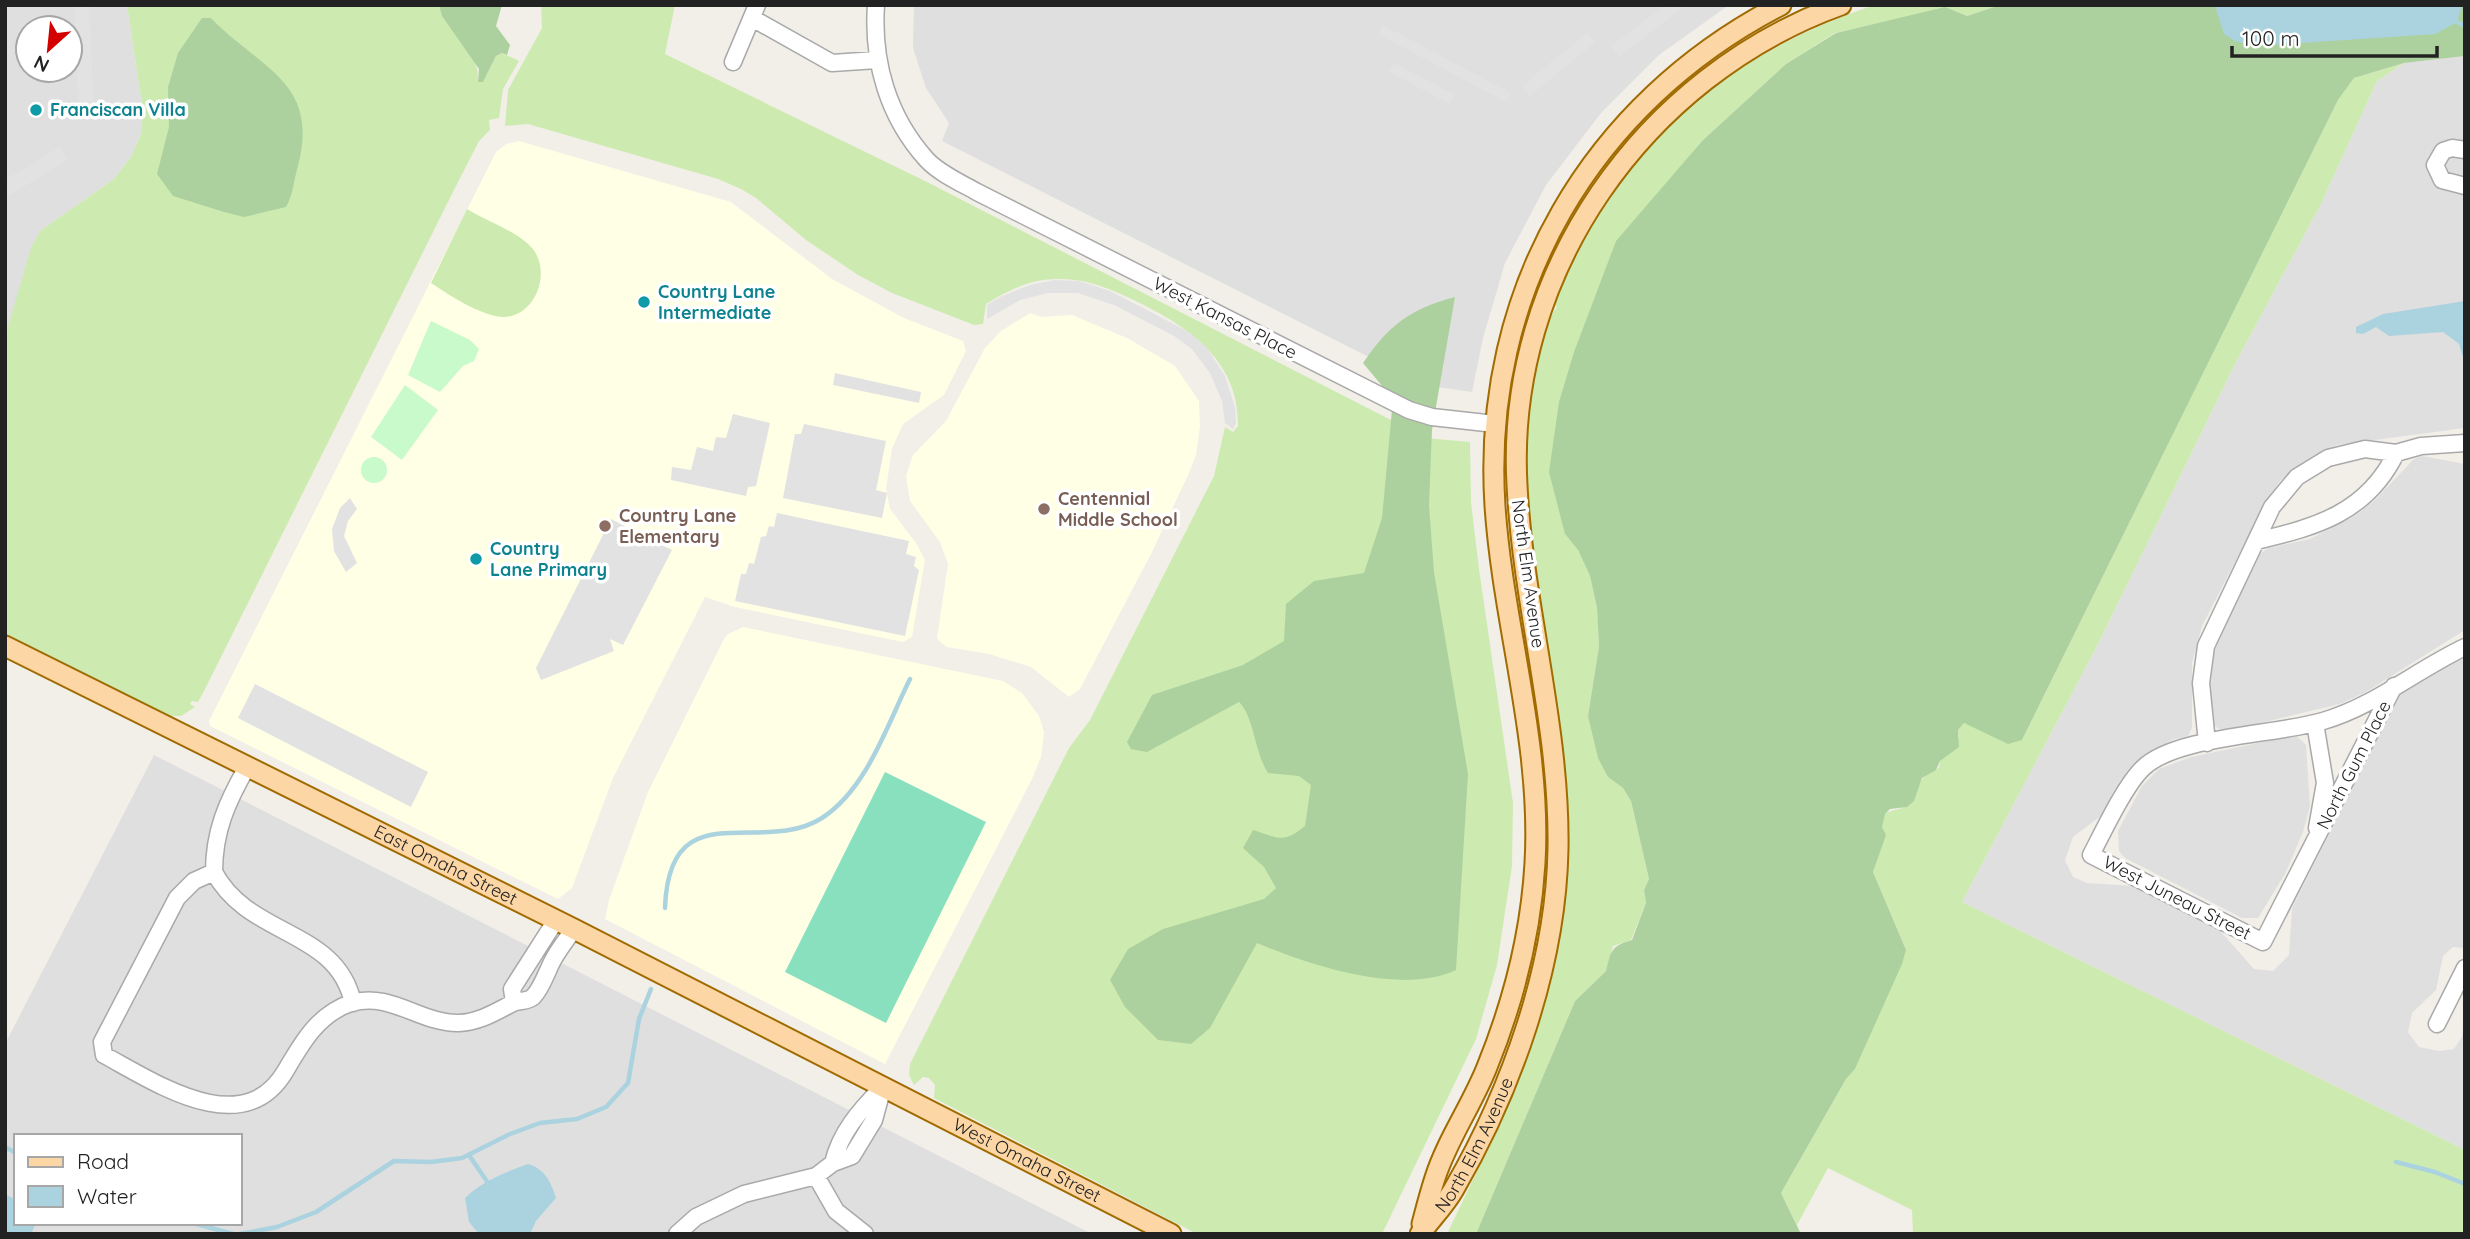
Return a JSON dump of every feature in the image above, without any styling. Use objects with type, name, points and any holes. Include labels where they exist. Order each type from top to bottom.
[{"type":"main road","name":"North Elm Avenue","points":[[1420,1233],[1435,1175],[1486,1069],[1514,990],[1524,949],[1535,864],[1534,780],[1495,506],[1495,424],[1508,344],[1528,281],[1559,215],[1607,143],[1649,97],[1688,63],[1734,31],[1781,5]]},
{"type":"main road","name":"North Elm Avenue","points":[[1420,1233],[1453,1191],[1516,1056],[1540,977],[1555,894],[1558,842],[1556,772],[1519,518],[1518,426],[1525,370],[1548,290],[1583,219],[1625,158],[1662,117],[1712,74],[1773,35],[1816,10],[1841,5]]},
{"type":"main road","points":[[1607,143],[1625,158]]},
{"type":"main road","points":[[1495,424],[1518,426]]},
{"type":"main road","name":"East Omaha Street","points":[[5,646],[883,1087]]},
{"type":"main road","name":"West Omaha Street","points":[[883,1087],[1171,1234]]},
{"type":"street","name":"West Kansas Place","points":[[876,5],[874,38],[887,96],[902,125],[928,161],[964,185],[1409,411],[1432,417],[1495,424]]},
{"type":"street","points":[[733,62],[754,12],[832,63],[877,60]]},
{"type":"street","points":[[2465,150],[2455,148],[2443,151],[2435,165],[2442,180],[2465,186]]},
{"type":"street","points":[[2465,443],[2421,446],[2396,453],[2365,449],[2328,458],[2297,477],[2272,508],[2206,646],[2201,682],[2207,743],[2315,723],[2373,701],[2424,666],[2465,647]]},
{"type":"street","points":[[2256,541],[2313,528],[2363,498],[2385,476],[2396,453]]},
{"type":"street","name":"North Gum Place","points":[[2263,942],[2394,687]]},
{"type":"street","name":"North Gum Place","points":[[2314,844],[2325,783],[2315,723]]},
{"type":"street","name":"West Juneau Street","points":[[2207,743],[2173,751],[2144,766],[2129,787],[2091,855],[2263,942]]},
{"type":"street","points":[[247,767],[220,819],[214,849],[214,872],[224,892],[250,914],[291,934],[340,968],[353,1003]]},
{"type":"street","points":[[214,872],[194,881],[177,898],[102,1042],[104,1055],[173,1092],[223,1107],[256,1102],[279,1081],[302,1041],[326,1017],[353,1003],[395,1003],[437,1020],[458,1023],[496,1014],[514,1002],[530,1000],[542,981],[565,925]]},
{"type":"street","points":[[514,1002],[512,989],[524,971],[565,925]]},
{"type":"street","points":[[2437,1024],[2465,968]]},
{"type":"street","points":[[524,971],[542,981]]},
{"type":"street","points":[[677,1234],[696,1217],[744,1194],[816,1176],[833,1163],[836,1149],[858,1112],[883,1087]]},
{"type":"street","points":[[816,1176],[836,1211],[865,1234]]},
{"type":"shaded area","points":[[5,5],[127,5],[143,111],[141,134],[132,155],[114,179],[40,231],[5,337]]},
{"type":"shaded area","points":[[914,5],[1729,5],[1659,55],[1601,113],[1546,185],[1505,263],[1483,338],[1472,392],[1424,385],[942,141],[949,123],[926,88],[913,48]]},
{"type":"shaded area","points":[[1665,5],[1686,5],[1619,57],[1611,46]]},
{"type":"shaded area","points":[[89,6],[94,109],[79,109],[78,84],[84,84],[84,14],[74,14],[74,7]]},
{"type":"shaded area","points":[[1383,25],[1511,93],[1506,102],[1378,34]]},
{"type":"shaded area","points":[[1587,33],[1595,42],[1530,96],[1522,86]]},
{"type":"shaded area","points":[[2465,56],[2465,428],[2337,445],[2315,455],[2280,481],[2266,502],[2202,626],[2192,663],[2192,728],[2188,736],[2172,740],[2143,757],[2126,775],[2102,815],[2073,837],[2065,860],[2073,877],[2087,883],[2133,886],[2215,925],[2254,969],[2273,971],[2289,955],[2292,908],[2403,688],[2457,660],[2465,660],[2465,948],[2453,947],[2443,956],[2436,990],[2412,1013],[2408,1032],[2419,1047],[2439,1051],[2454,1049],[2462,1037],[2465,1013],[2465,1150],[1962,902],[2097,646],[2236,362],[2321,204],[2377,81],[2404,63]]},
{"type":"shaded area","points":[[1394,63],[1455,95],[1450,104],[1389,72]]},
{"type":"shaded area","name":"Country Lane Elementary","points":[[519,141],[731,202],[832,279],[904,318],[963,341],[966,351],[944,395],[903,424],[892,449],[886,489],[890,509],[916,543],[925,560],[912,637],[903,642],[735,607],[705,597],[613,778],[572,888],[558,899],[210,726],[209,721],[496,152],[506,144]]},
{"type":"shaded area","points":[[60,147],[68,160],[5,198],[5,180]]},
{"type":"shaded area","points":[[1055,280],[1079,281],[1110,291],[1189,332],[1207,348],[1225,376],[1235,407],[1236,423],[1233,429],[1225,423],[1222,401],[1210,373],[1192,349],[1174,336],[1114,305],[1078,293],[1048,293],[1020,300],[987,319],[987,305],[1000,297],[1030,285]]},
{"type":"shaded area","name":"Centennial Middle School","points":[[1030,313],[1041,317],[1072,315],[1127,338],[1175,366],[1199,401],[1200,427],[1196,455],[1189,473],[1151,554],[1080,689],[1069,697],[1031,667],[989,654],[947,647],[937,638],[948,564],[940,542],[910,501],[906,476],[913,455],[946,421],[985,348],[1001,331]]},
{"type":"shaded area","points":[[835,373],[921,392],[919,403],[833,385]]},
{"type":"shaded area","points":[[733,414],[770,423],[756,486],[748,487],[746,496],[671,480],[672,467],[691,470],[697,447],[713,451],[716,437],[726,438]]},
{"type":"shaded area","points":[[804,424],[886,441],[876,490],[887,493],[882,518],[783,498],[795,434],[801,434]]},
{"type":"shaded area","points":[[2422,456],[2465,464],[2465,630],[2366,692],[2340,704],[2235,729],[2221,730],[2213,725],[2209,683],[2212,658],[2223,627],[2258,555],[2268,548],[2310,539],[2353,517],[2373,502],[2414,459]]},
{"type":"shaded area","points":[[350,498],[357,509],[348,521],[344,536],[357,563],[346,572],[334,551],[332,529],[340,508]]},
{"type":"shaded area","points":[[777,513],[909,541],[906,554],[916,557],[914,566],[919,570],[905,636],[735,601],[741,574],[746,574],[749,563],[754,564],[761,537],[766,536],[769,526],[774,527]]},
{"type":"shaded area","points":[[611,519],[672,550],[623,645],[610,639],[614,651],[541,680],[536,668]]},
{"type":"shaded area","points":[[743,627],[1003,681],[1022,693],[1039,716],[1044,732],[1041,757],[1032,779],[885,1064],[605,919],[609,900],[648,792],[724,639]]},
{"type":"shaded area","points":[[255,684],[428,772],[411,807],[238,718]]},
{"type":"shaded area","points":[[2297,736],[2306,745],[2310,806],[2303,832],[2285,874],[2258,918],[2242,918],[2125,858],[2119,851],[2118,831],[2142,786],[2159,769],[2191,757]]},
{"type":"shaded area","points":[[154,755],[1092,1234],[5,1234],[5,1044]]},
{"type":"green space","points":[[127,5],[439,5],[448,25],[474,60],[478,82],[483,82],[496,56],[502,53],[519,61],[503,89],[499,118],[489,120],[490,130],[479,141],[453,192],[204,691],[198,702],[192,701],[190,704],[195,707],[181,716],[166,716],[5,638],[5,337],[31,248],[40,231],[114,179],[132,155],[141,134],[143,111]]},
{"type":"green space","points":[[439,5],[502,5],[496,26],[510,45],[507,55],[502,53],[496,56],[483,82],[478,82],[479,69],[442,16]]},
{"type":"green space","points":[[541,5],[675,5],[665,54],[925,181],[1426,438],[1470,442],[1471,502],[1513,803],[1512,866],[1497,965],[1476,1039],[1382,1234],[1197,1234],[934,1098],[935,1085],[929,1078],[923,1077],[914,1085],[909,1075],[910,1064],[1069,748],[1090,720],[1214,476],[1225,427],[1233,432],[1238,426],[1231,384],[1222,367],[1195,337],[1161,314],[1110,290],[1068,279],[1037,281],[1002,295],[986,304],[983,324],[974,325],[892,293],[858,275],[806,240],[756,198],[718,179],[528,124],[505,126],[508,90],[542,28]]},
{"type":"green space","points":[[1875,5],[2000,5],[1967,16],[1945,8],[1835,33],[1786,64],[1703,140],[1674,176],[1565,534],[1578,550],[1590,576],[1597,608],[1599,646],[1588,716],[1608,777],[1623,788],[1631,801],[1649,879],[1644,890],[1646,903],[1631,940],[1613,946],[1606,971],[1575,1001],[1476,1234],[1447,1234],[1505,1109],[1537,1026],[1559,938],[1566,891],[1568,824],[1563,756],[1533,555],[1527,488],[1528,421],[1546,329],[1578,250],[1606,201],[1640,156],[1679,116],[1722,81],[1769,51],[1820,26]]},
{"type":"green space","points":[[2000,5],[2465,5],[2465,56],[2404,63],[2354,78],[2338,100],[2022,740],[2008,744],[1964,723],[1958,730],[1959,747],[1940,761],[1936,770],[1922,778],[1914,801],[1907,807],[1890,809],[1885,814],[1882,827],[1886,835],[1873,872],[1906,950],[1855,1069],[1846,1079],[1781,1193],[1801,1234],[1476,1234],[1575,1001],[1606,971],[1615,947],[1632,940],[1646,903],[1644,890],[1649,879],[1631,801],[1623,788],[1608,777],[1598,758],[1588,716],[1599,646],[1597,608],[1590,576],[1578,550],[1565,534],[1549,472],[1559,402],[1574,352],[1616,241],[1703,140],[1786,64],[1836,33],[1945,7],[1967,16]]},
{"type":"green space","points":[[202,18],[211,18],[281,79],[293,95],[301,114],[303,137],[286,207],[244,217],[224,212],[173,196],[157,174],[169,127],[168,87],[178,53]]},
{"type":"green space","points":[[2404,63],[2377,81],[2321,204],[2236,362],[2097,646],[1962,902],[2465,1150],[2465,1234],[1913,1234],[1912,1210],[1828,1168],[1797,1225],[1781,1193],[1846,1079],[1855,1069],[1906,950],[1873,872],[1885,835],[1882,825],[1884,815],[1911,803],[1922,780],[1939,768],[1940,761],[1959,737],[1958,730],[1964,723],[1988,733],[2022,740],[2338,100],[2354,78]]},
{"type":"green space","points":[[467,209],[518,236],[532,248],[538,258],[541,268],[537,291],[532,301],[515,315],[503,317],[485,313],[431,283]]},
{"type":"green space","points":[[1455,297],[1432,430],[1429,505],[1434,572],[1468,774],[1456,970],[1434,977],[1383,979],[1328,968],[1257,943],[1210,1028],[1191,1044],[1158,1040],[1125,1007],[1110,980],[1128,949],[1163,929],[1264,899],[1276,888],[1264,867],[1243,848],[1253,830],[1280,838],[1305,826],[1311,785],[1299,776],[1268,773],[1248,716],[1239,702],[1147,752],[1131,749],[1127,742],[1152,695],[1243,665],[1284,641],[1286,604],[1314,581],[1364,573],[1382,518],[1393,399],[1363,363],[1382,338],[1402,320],[1425,307]]},
{"type":"green space","points":[[431,321],[470,340],[479,349],[474,361],[463,366],[440,392],[408,375]]},
{"type":"green space","points":[[405,385],[438,410],[402,460],[371,437]]},
{"type":"green space","points":[[374,457],[383,461],[387,470],[383,479],[374,483],[365,479],[361,470],[365,461]]},
{"type":"green space","points":[[885,772],[986,822],[886,1023],[785,972]]},
{"type":"water","points":[[2215,5],[2462,6],[2457,22],[2435,34],[2255,46],[2235,41],[2224,34]]},
{"type":"water","points":[[2465,301],[2465,364],[2459,344],[2443,332],[2389,336],[2376,327],[2363,334],[2356,333],[2356,327],[2383,314]]},
{"type":"water","points":[[528,1164],[539,1169],[546,1177],[556,1198],[536,1221],[530,1234],[479,1234],[469,1222],[465,1198],[495,1178]]},
{"type":"water","points":[[5,1194],[14,1199],[14,1225],[35,1225],[31,1234],[5,1234]]},
{"type":"waterway","points":[[2457,22],[2465,26]]},
{"type":"waterway","points":[[665,908],[670,872],[683,850],[700,838],[722,833],[772,832],[798,828],[822,818],[838,806],[864,773],[910,679]]},
{"type":"waterway","points":[[240,1234],[277,1227],[316,1212],[394,1161],[431,1162],[462,1158],[510,1134],[540,1123],[577,1119],[606,1107],[628,1083],[639,1019],[651,989]]},
{"type":"waterway","points":[[5,1147],[14,1152]]},
{"type":"waterway","points":[[469,1155],[488,1183]]},
{"type":"waterway","points":[[2396,1162],[2435,1172],[2465,1184]]},
{"type":"waterway","points":[[200,1225],[233,1234]]},
{"type":"place","name":"Franciscan Villa","points":[[36,110]]},
{"type":"place","name":"Country Lane Intermediate","points":[[644,302]]},
{"type":"place","name":"Centennial Middle School","points":[[1044,509]]},
{"type":"place","name":"Country Lane Elementary","points":[[605,526]]},
{"type":"place","name":"Country Lane Primary","points":[[476,559]]}]
